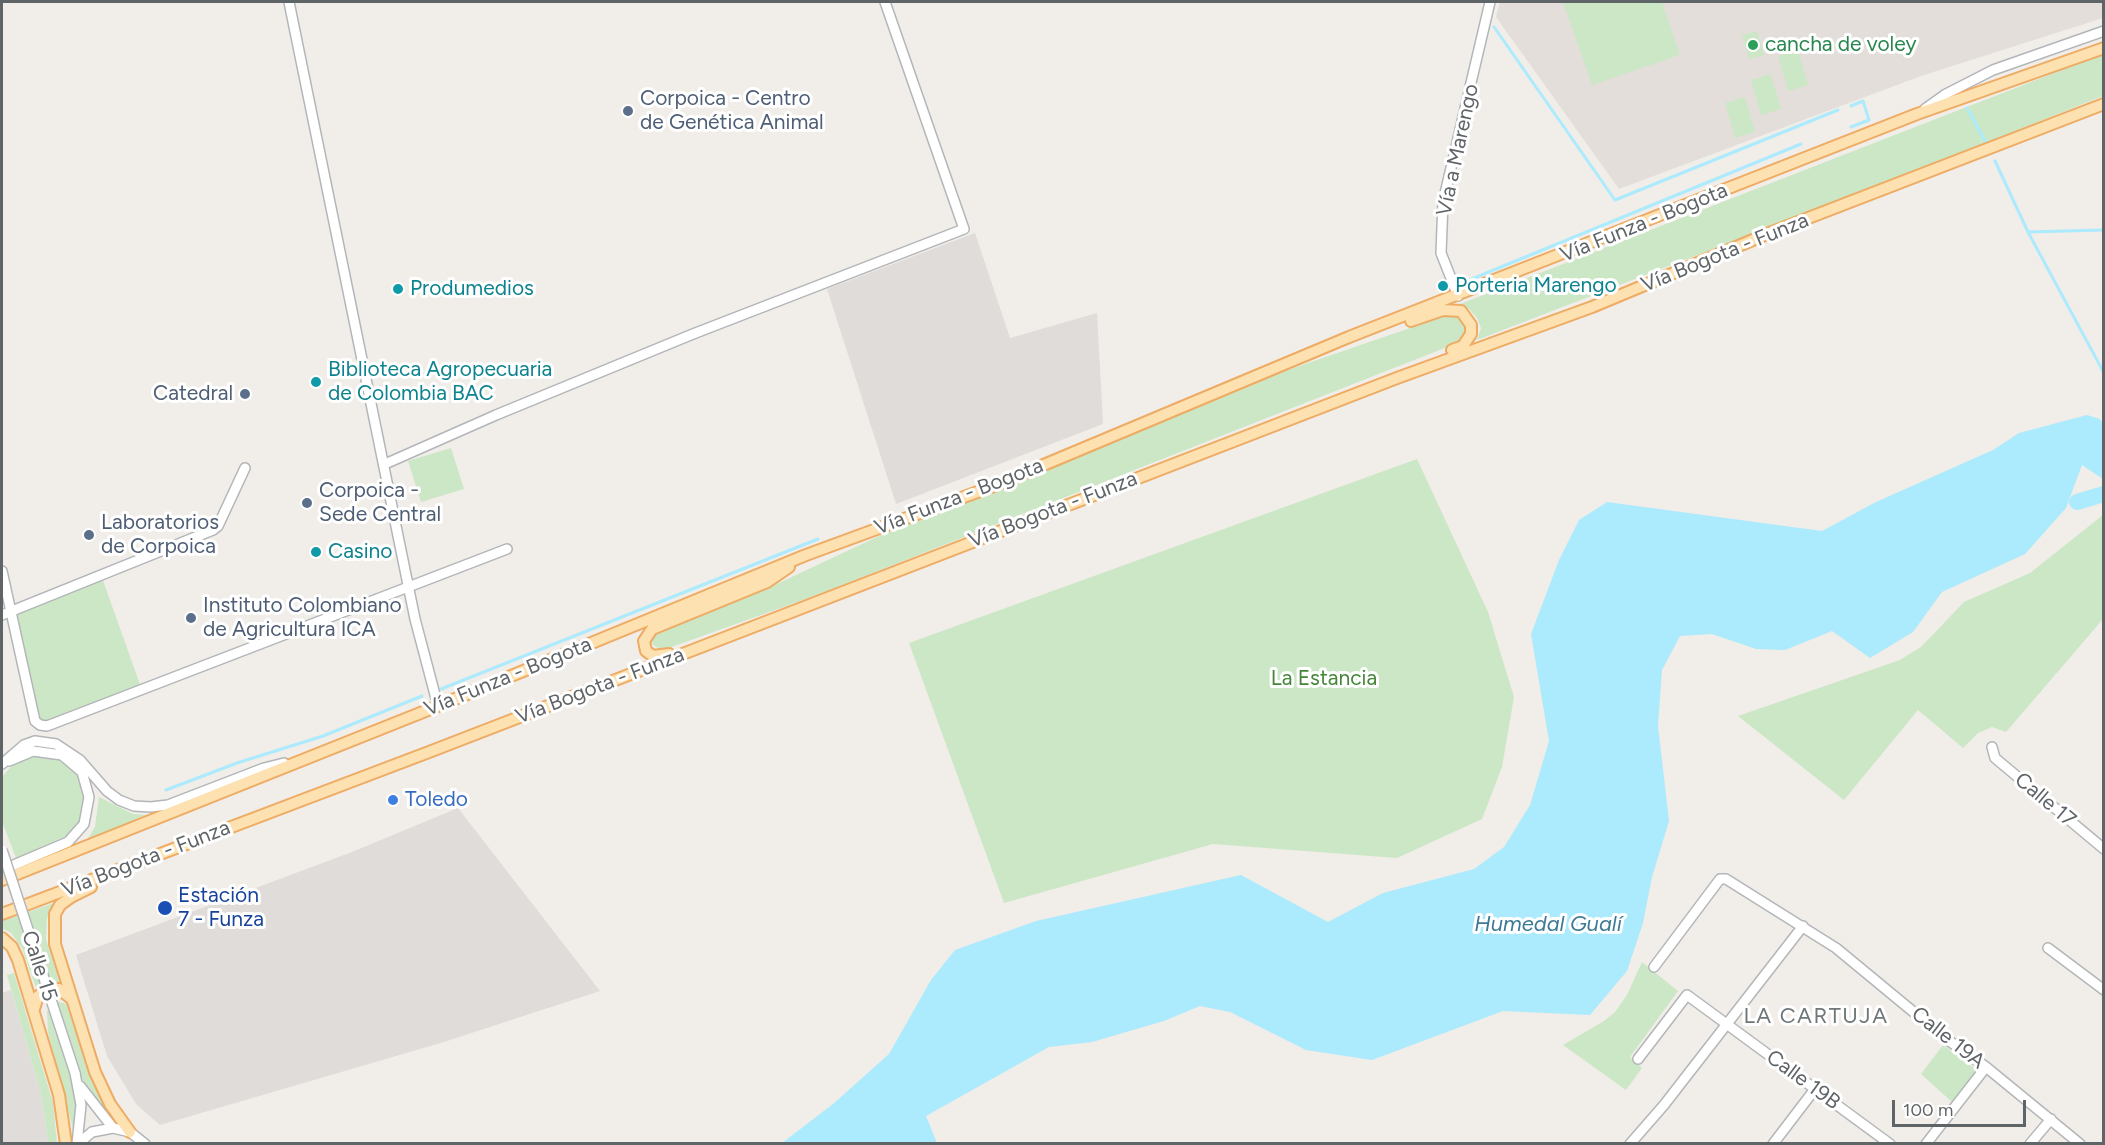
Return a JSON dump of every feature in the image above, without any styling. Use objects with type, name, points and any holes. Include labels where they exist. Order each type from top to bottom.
[{"type":"main road","name":"Vía Funza - Bogota","points":[[2,880],[438,706],[806,555],[991,487],[1261,373],[1917,114],[2103,48]]},
{"type":"main road","name":"Vía Bogota - Funza","points":[[2,914],[1284,422],[1601,303],[1754,240],[2103,104]]},
{"type":"main road","points":[[1261,373],[1443,310],[1452,309],[1461,312],[1471,325],[1471,334],[1464,346],[1331,398],[1284,422]]},
{"type":"main road","points":[[805,606],[777,613],[662,657],[653,656],[646,651],[644,641],[652,629],[767,582],[806,555]]},
{"type":"main road","points":[[130,1132],[110,1104],[95,1072],[55,944],[53,930],[55,914],[60,905],[71,897],[137,867],[149,857]]},
{"type":"main road","points":[[2,938],[12,947],[18,960],[59,1095],[66,1143]]},
{"type":"main road","points":[[34,1012],[38,996],[48,990],[64,992],[72,1000]]},
{"type":"street","points":[[289,2],[409,588],[438,706]]},
{"type":"street","points":[[385,464],[496,415],[682,339],[964,229],[885,2]]},
{"type":"street","name":"Vía a Marengo","points":[[1458,296],[1441,253],[1443,202],[1490,2]]},
{"type":"street","name":"Vía Funza - Bogota","points":[[1917,114],[1946,93],[1994,70],[2103,30]]},
{"type":"street","points":[[6,613],[213,530],[245,468]]},
{"type":"street","points":[[2,571],[6,613],[35,721],[47,726],[507,549]]},
{"type":"street","points":[[2,764],[24,745],[34,741],[56,744],[80,760],[107,792],[119,800],[134,806],[151,807],[168,805],[264,768],[304,759]]},
{"type":"street","name":"Calle 17","points":[[1992,747],[1995,758],[2103,849]]},
{"type":"street","points":[[2,764],[33,752],[62,755],[82,772],[89,797],[84,824],[68,842],[2,870]]},
{"type":"street","name":"Calle 15","points":[[2,850],[76,1077],[81,1119],[77,1143]]},
{"type":"street","name":"Calle 19A","points":[[1654,967],[1723,878],[1803,926],[1867,972],[1945,1038],[1986,1067],[2080,1143]]},
{"type":"street","points":[[1630,1143],[1803,926]]},
{"type":"street","points":[[2048,948],[2103,990]]},
{"type":"street","name":"Calle 19B","points":[[1638,1059],[1687,995],[1890,1143]]},
{"type":"street","points":[[1926,1143],[1986,1067]]},
{"type":"street","name":"Calle 15","points":[[76,1077],[96,1110],[113,1128]]},
{"type":"street","points":[[1773,1143],[1815,1089]]},
{"type":"street","points":[[2030,1143],[2051,1119]]},
{"type":"street","points":[[77,1143],[92,1132],[113,1128],[130,1132],[145,1143]]},
{"type":"shaded area","points":[[1500,2],[2104,2],[2103,18],[1921,76],[1619,189],[1496,17]]},
{"type":"shaded area","points":[[975,233],[1010,338],[1097,313],[1103,424],[896,504],[827,289]]},
{"type":"shaded area","points":[[458,808],[600,991],[444,1042],[160,1125],[136,1104],[107,1056],[76,955],[352,852]]},
{"type":"shaded area","points":[[11,990],[41,1094],[48,1143],[2,1144],[2,993]]},
{"type":"green space","points":[[1563,2],[1662,2],[1680,55],[1592,85]]},
{"type":"green space","name":"cancha de voley","points":[[1757,31],[1764,55],[1749,59],[1742,35]]},
{"type":"green space","points":[[1798,50],[1808,85],[1788,91],[1778,56]]},
{"type":"green space","points":[[2103,54],[2103,96],[1923,168],[1477,340],[1481,328],[1477,318],[1469,309],[1455,306]]},
{"type":"green space","points":[[1771,74],[1781,109],[1761,115],[1751,80]]},
{"type":"green space","points":[[1745,97],[1755,132],[1735,138],[1725,103]]},
{"type":"green space","points":[[1448,315],[1457,316],[1464,322],[1465,333],[1460,342],[814,596],[666,649],[660,650],[650,642],[652,634],[766,589],[890,531],[1021,481],[1127,433],[1282,372]]},
{"type":"green space","points":[[451,448],[464,489],[421,502],[408,461]]},
{"type":"green space","name":"La Estancia","points":[[1417,459],[1488,612],[1514,697],[1502,767],[1482,819],[1397,858],[1213,844],[1004,903],[909,643]]},
{"type":"green space","points":[[2103,515],[2103,619],[2006,732],[1992,727],[1978,733],[1963,748],[1918,710],[1844,800],[1738,716],[1900,660],[1921,647],[1964,602],[2030,573]]},
{"type":"green space","points":[[101,575],[142,690],[40,725],[10,611]]},
{"type":"green space","points":[[41,753],[55,755],[78,772],[84,784],[85,812],[78,825],[68,835],[16,858],[2,821],[2,777],[13,764],[26,756]]},
{"type":"green space","points":[[99,797],[133,814],[146,815],[87,840],[95,827]]},
{"type":"green space","points":[[54,903],[47,918],[46,939],[60,983],[47,983],[37,991],[22,948],[11,933],[2,928],[2,921]]},
{"type":"green space","points":[[1642,962],[1678,991],[1630,1057],[1642,1068],[1626,1090],[1563,1045],[1615,1012],[1627,995]]},
{"type":"green space","points":[[14,973],[53,1103],[57,1143],[48,1143],[41,1094],[7,975]]},
{"type":"green space","points":[[55,1001],[67,1004],[89,1075],[112,1120],[84,1084],[77,1066],[69,1070],[77,1109],[74,1133],[48,1033],[47,1011]]},
{"type":"green space","points":[[1943,1045],[1978,1071],[1952,1102],[1921,1074]]},
{"type":"water","name":"Humedal Gualí","points":[[2087,415],[2100,419],[2103,424],[2103,479],[2082,465],[2066,508],[2025,554],[1942,592],[1913,632],[1870,658],[1832,631],[1785,650],[1756,649],[1712,634],[1680,636],[1662,670],[1658,726],[1669,821],[1652,877],[1643,923],[1627,971],[1590,1015],[1503,1011],[1372,1060],[1306,1050],[1230,1012],[1200,1006],[1164,1021],[1092,1042],[1049,1047],[926,1116],[937,1143],[782,1143],[833,1104],[889,1054],[931,980],[955,950],[1036,921],[1241,875],[1328,922],[1383,893],[1474,869],[1504,847],[1530,805],[1549,741],[1531,634],[1559,560],[1579,520],[1607,502],[1822,531],[1876,502],[1993,450],[2019,433]]},
{"type":"waterway","points":[[1494,27],[1615,200],[1838,110]]},
{"type":"waterway","points":[[1851,106],[1863,101],[1869,120],[1851,127]]},
{"type":"waterway","points":[[1967,108],[1986,143]]},
{"type":"waterway","points":[[1462,283],[1801,144]]},
{"type":"waterway","points":[[1995,161],[2028,232],[2104,373]]},
{"type":"waterway","points":[[2028,232],[2104,230]]},
{"type":"waterway","points":[[2077,502],[2104,494]]},
{"type":"waterway","points":[[441,689],[818,539]]},
{"type":"waterway","points":[[166,790],[237,763],[323,736],[422,696]]},
{"type":"place","name":"cancha de voley","points":[[1753,45]]},
{"type":"place","name":"Corpoica - Centro de Genética Animal","points":[[628,111]]},
{"type":"place","name":"Porteria Marengo","points":[[1443,286]]},
{"type":"place","name":"Produmedios","points":[[398,289]]},
{"type":"place","name":"Biblioteca Agropecuaria de Colombia BAC","points":[[316,382]]},
{"type":"place","name":"Catedral","points":[[245,394]]},
{"type":"place","name":"Corpoica - Sede Central","points":[[307,503]]},
{"type":"place","name":"Laboratorios de Corpoica","points":[[89,535]]},
{"type":"place","name":"Casino","points":[[316,552]]},
{"type":"place","name":"Instituto Colombiano de Agricultura ICA","points":[[191,618]]},
{"type":"place","name":"Toledo","points":[[393,800]]},
{"type":"place","name":"Estación 7 - Funza","points":[[165,908]]},
{"type":"district","name":"LA CARTUJA","points":[[1816,1017]]}]
